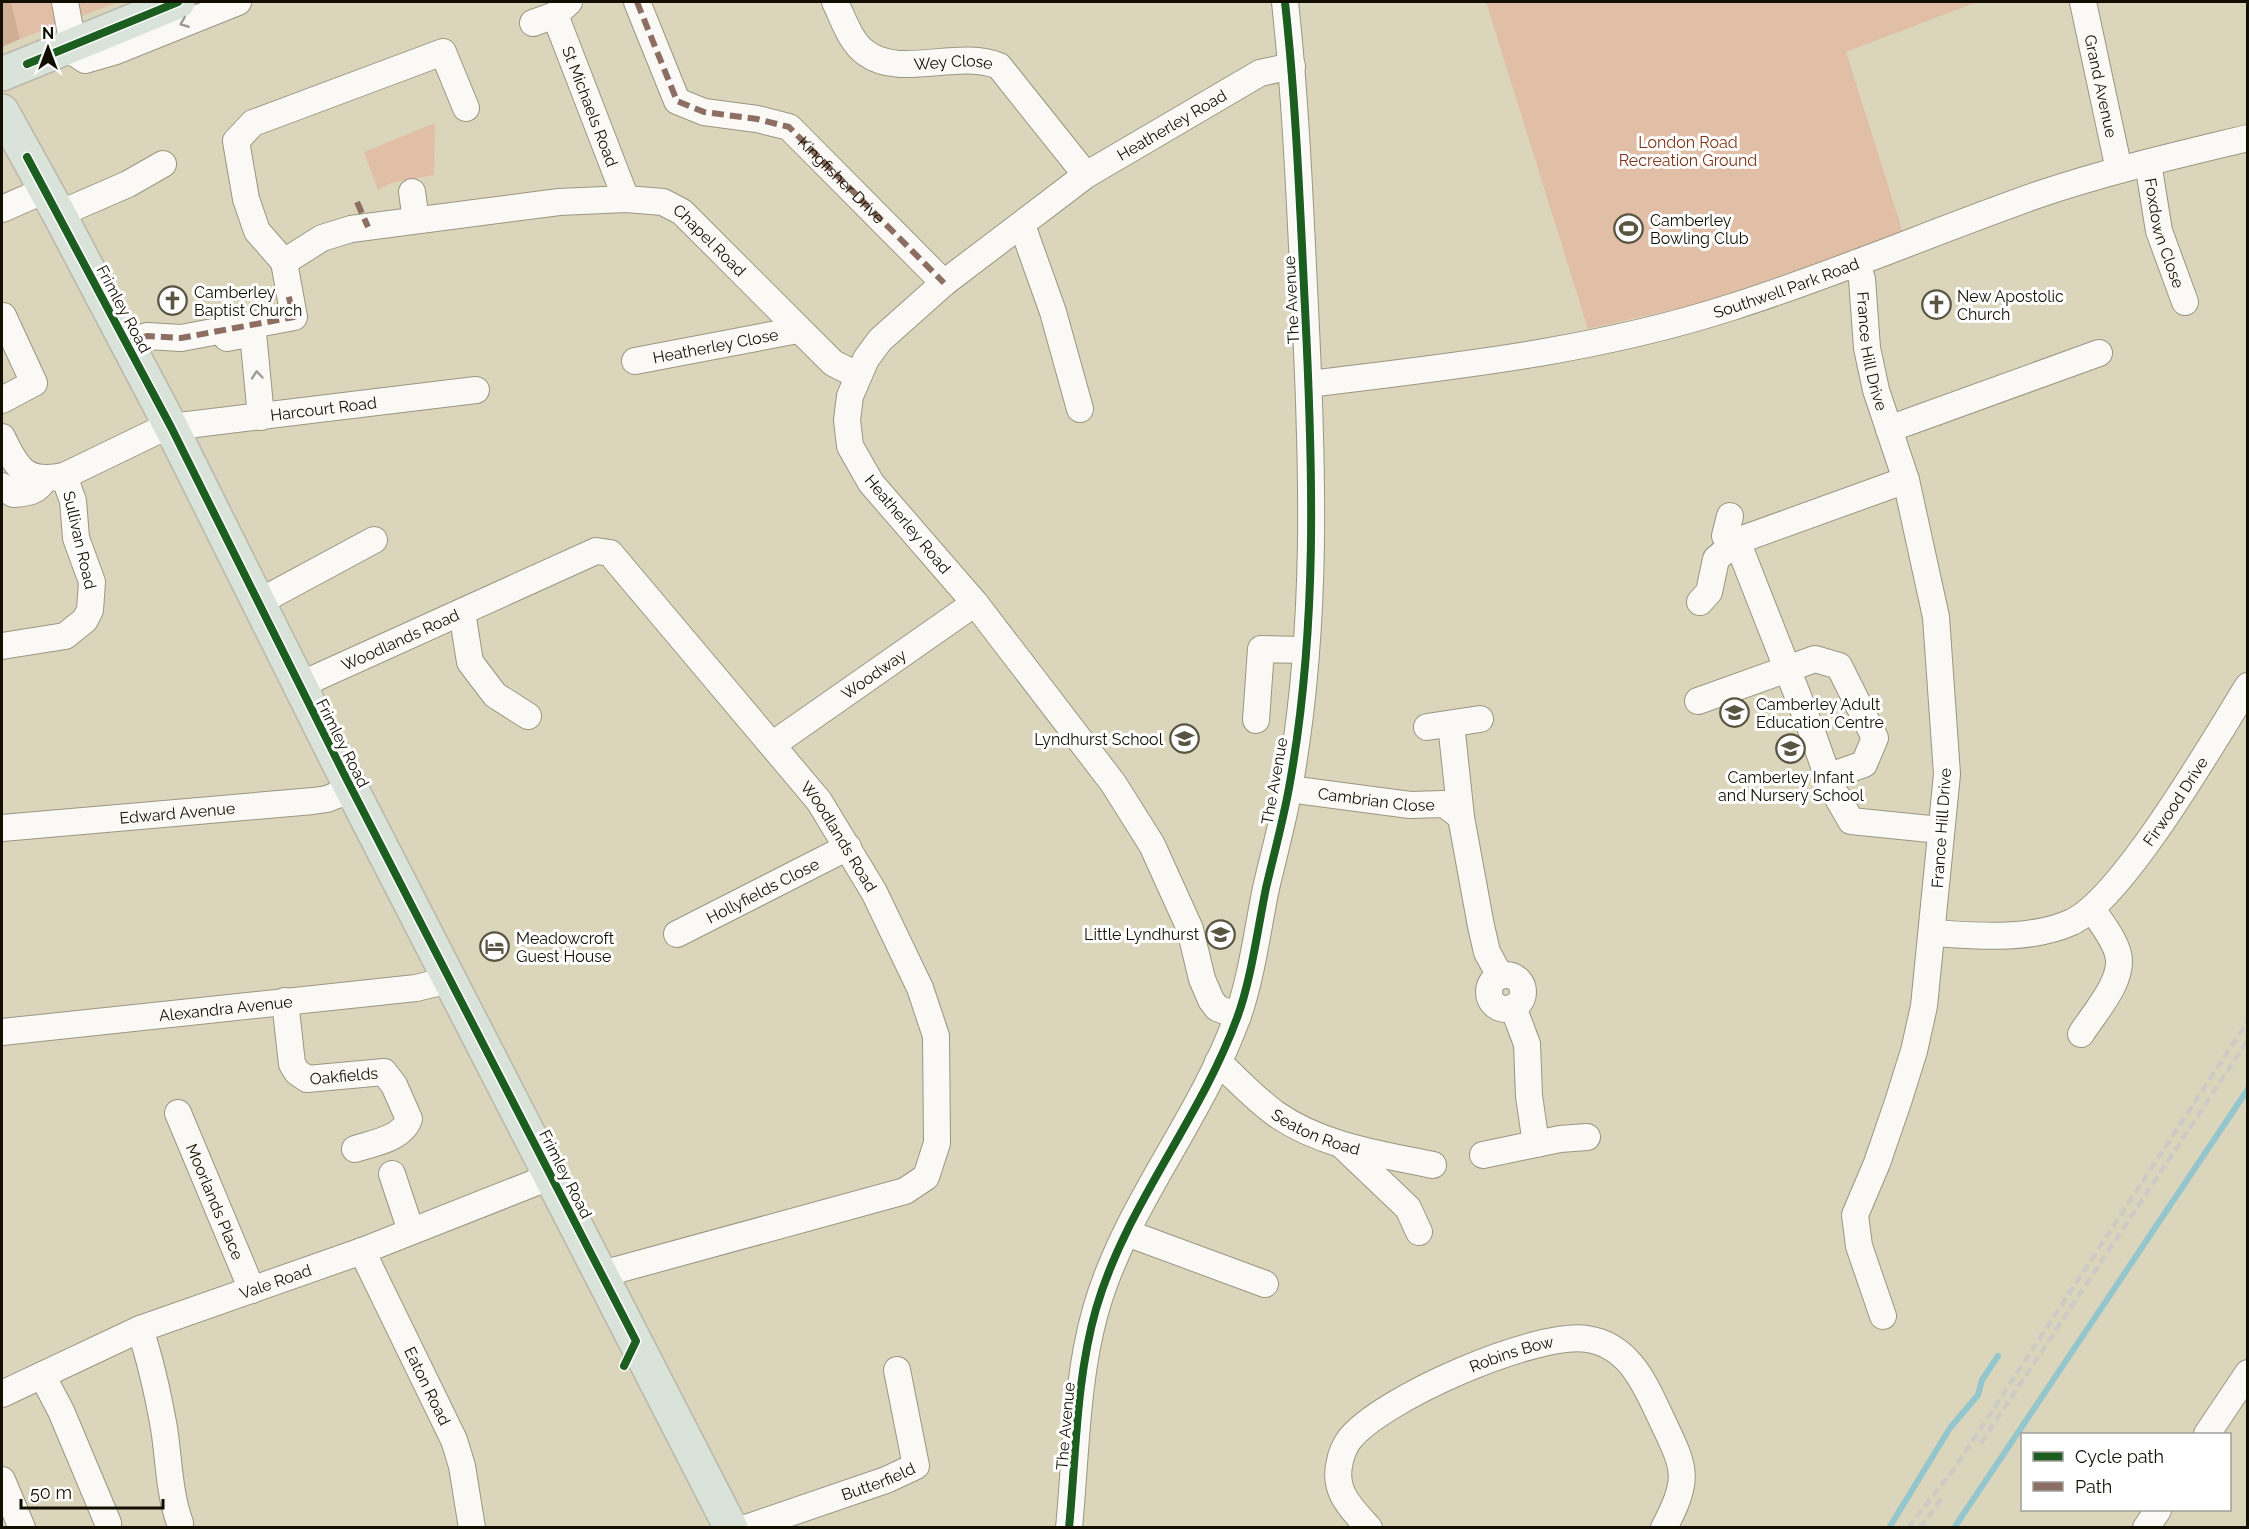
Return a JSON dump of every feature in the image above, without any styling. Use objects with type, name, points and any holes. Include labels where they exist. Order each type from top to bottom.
[{"type":"main road","points":[[2,74],[178,2]]},
{"type":"main road","name":"Frimley Road","points":[[2,111],[171,427],[449,980],[731,1527]]},
{"type":"street","points":[[65,2],[70,46],[85,60],[116,51],[238,2]]},
{"type":"street","name":"Wey Close","points":[[835,2],[854,40],[866,54],[902,64],[968,59],[986,60],[999,66],[1086,175]]},
{"type":"street","name":"The Avenue","points":[[1069,1527],[1083,1372],[1096,1308],[1127,1233],[1218,1062],[1238,1016],[1289,789],[1305,650],[1313,524],[1310,384],[1292,66],[1285,2]]},
{"type":"street","name":"Grand Avenue","points":[[2083,2],[2119,170]]},
{"type":"street","name":"Kingfisher Drive","points":[[644,4],[677,102],[704,112],[757,119],[789,127],[944,283]]},
{"type":"street","name":"St Michaels Road","points":[[552,13],[626,199]]},
{"type":"street","points":[[129,349],[147,336],[181,338],[294,317],[284,262],[257,231],[246,199],[236,141],[254,123],[443,52],[466,108]]},
{"type":"street","name":"Heatherley Road","points":[[1238,1016],[1216,1008],[1211,1000],[1202,979],[1190,929],[1147,836],[1073,729],[975,603],[887,504],[856,461],[850,446],[847,420],[857,375],[880,340],[944,283],[1086,175],[1260,73],[1292,66]]},
{"type":"street","name":"Southwell Park Road","points":[[1310,384],[1465,365],[1596,344],[1733,307],[2030,198],[2119,170],[2247,138]]},
{"type":"street","name":"Foxdown Close","points":[[2148,163],[2159,231],[2185,302]]},
{"type":"street","points":[[2,209],[52,202],[128,184],[163,164]]},
{"type":"street","points":[[412,192],[416,220]]},
{"type":"street","name":"Chapel Road","points":[[284,262],[335,233],[416,220],[559,202],[626,199],[663,202],[682,212],[833,363],[857,375]]},
{"type":"street","points":[[1022,225],[1053,312],[1080,409]]},
{"type":"street","name":"France Hill Drive","points":[[1856,263],[1862,279],[1867,348],[1889,429],[1906,480],[1936,617],[1947,774],[1932,933],[1923,1006],[1914,1050],[1877,1163],[1855,1215],[1859,1246],[1883,1316]]},
{"type":"street","points":[[2,400],[34,383],[3,316]]},
{"type":"street","name":"Heatherley Close","points":[[635,361],[798,330]]},
{"type":"street","points":[[129,349],[254,333],[261,417]]},
{"type":"street","points":[[1889,429],[2099,353]]},
{"type":"street","name":"Harcourt Road","points":[[171,427],[476,390]]},
{"type":"street","name":"Sullivan Road","points":[[2,437],[18,466],[29,476],[54,478],[155,432],[171,427]]},
{"type":"street","points":[[2,486],[14,494],[30,492],[54,478]]},
{"type":"street","name":"Sullivan Road","points":[[2,646],[65,636],[85,620],[90,610],[92,582],[76,538],[73,501],[54,478]]},
{"type":"street","points":[[1700,602],[1709,592],[1716,559],[1737,541],[1906,480]]},
{"type":"street","points":[[1730,516],[1725,536],[1737,541],[1827,777],[1851,821],[1940,830]]},
{"type":"street","points":[[259,602],[374,540]]},
{"type":"street","name":"Woodlands Road","points":[[300,686],[596,550],[604,550],[609,553],[819,801],[874,892],[915,978],[936,1036],[937,1143],[926,1177],[905,1191],[602,1274]]},
{"type":"street","name":"Woodway","points":[[772,745],[975,603]]},
{"type":"street","points":[[462,612],[470,662],[495,695],[528,716]]},
{"type":"street","points":[[1256,720],[1261,649],[1305,650]]},
{"type":"street","points":[[1698,701],[1815,659],[1839,666],[1875,738],[1864,764],[1827,777]]},
{"type":"street","name":"Firwood Drive","points":[[1932,933],[1971,936],[2024,934],[2052,929],[2073,921],[2092,909],[2141,849],[2247,686]]},
{"type":"street","name":"Cambrian Close","points":[[1480,719],[1439,725],[1461,817],[1486,952],[1500,976],[1491,984],[1490,995],[1497,1006],[1513,1007],[1527,1044],[1528,1096],[1536,1144]]},
{"type":"street","name":"Edward Avenue","points":[[2,828],[313,801],[327,799],[352,789]]},
{"type":"street","name":"Cambrian Close","points":[[1289,789],[1410,805],[1444,804],[1461,817]]},
{"type":"street","name":"Hollyfields Close","points":[[677,934],[848,848]]},
{"type":"street","points":[[2081,1034],[2111,986],[2120,963],[2112,941],[2092,909]]},
{"type":"street","name":"Alexandra Avenue","points":[[2,1032],[416,988],[449,980]]},
{"type":"street","name":"Oakfields","points":[[285,1001],[292,1064],[297,1072],[307,1079],[384,1072],[394,1085],[409,1119],[406,1128],[395,1136],[355,1149]]},
{"type":"street","name":"Seaton Road","points":[[1218,1062],[1276,1114],[1319,1137],[1342,1145],[1433,1165]]},
{"type":"street","name":"Moorlands Place","points":[[178,1113],[252,1290]]},
{"type":"street","points":[[1483,1155],[1536,1144],[1587,1137]]},
{"type":"street","points":[[1342,1145],[1408,1208],[1419,1232]]},
{"type":"street","points":[[392,1174],[411,1231]]},
{"type":"street","name":"Vale Road","points":[[2,1394],[140,1329],[362,1251],[552,1176]]},
{"type":"street","points":[[1127,1233],[1265,1284]]},
{"type":"street","name":"Eaton Road","points":[[362,1251],[454,1440],[462,1466],[472,1527]]},
{"type":"street","points":[[140,1329],[152,1363],[164,1428],[174,1506],[180,1523]]},
{"type":"street","name":"Robins Bow","points":[[1370,1527],[1342,1499],[1339,1477],[1340,1462],[1348,1441],[1365,1426],[1419,1389],[1508,1353],[1566,1339],[1588,1338],[1628,1357],[1644,1382],[1681,1462],[1683,1486],[1669,1518]]},
{"type":"street","name":"Butterfield","points":[[746,1527],[886,1480],[916,1466],[897,1370]]},
{"type":"street","points":[[2208,1433],[2247,1373]]},
{"type":"street","points":[[42,1376],[62,1411],[108,1523]]},
{"type":"street","points":[[2,1480],[22,1527]]},
{"type":"street","points":[[2146,1527],[2157,1511]]},
{"type":"green space","points":[[11,2],[119,2],[20,39]]},
{"type":"green space","name":"London Road Recreation Ground","points":[[1486,2],[1977,2],[1846,52],[1903,233],[1705,302],[1588,329]]},
{"type":"green space","points":[[435,123],[434,175],[391,183],[378,190],[364,152]]},
{"type":"shaded area","points":[[2,2],[11,2],[20,39],[2,47]]},
{"type":"waterway","points":[[1954,1528],[2248,1089]]},
{"type":"waterway","points":[[1889,1528],[1950,1428],[1978,1395],[1982,1380],[1998,1356]]},
{"type":"railway","points":[[1908,1528],[1956,1466],[2248,1021]]},
{"type":"railway","points":[[1981,1443],[2248,1040]]},
{"type":"railway","points":[[1920,1528],[1941,1499]]},
{"type":"marked path","points":[[637,2],[677,101],[704,112],[757,119],[789,127],[944,283]]},
{"type":"marked path","points":[[357,202],[368,227]]},
{"type":"marked path","points":[[126,343],[147,336],[181,338],[294,317],[288,294]]},
{"type":"cycle path","points":[[27,64],[178,2]]},
{"type":"cycle path","points":[[1069,1528],[1084,1362],[1096,1309],[1125,1234],[1204,1092],[1237,1018],[1250,971],[1266,888],[1284,813],[1298,728],[1309,608],[1310,428],[1299,193],[1285,2]]},
{"type":"cycle path","points":[[27,157],[171,427],[345,776],[636,1341],[624,1366]]},
{"type":"place","name":"Camberley Bowling Club","points":[[1629,229]]},
{"type":"place","name":"Camberley Baptist Church","points":[[173,301]]},
{"type":"place","name":"New Apostolic Church","points":[[1936,305]]},
{"type":"place","name":"Camberley Adult Education Centre","points":[[1735,713]]},
{"type":"place","name":"Lyndhurst School","points":[[1184,739]]},
{"type":"place","name":"Camberley Infant and Nursery School","points":[[1791,749]]},
{"type":"place","name":"Little Lyndhurst","points":[[1220,934]]},
{"type":"place","name":"Meadowcroft Guest House","points":[[495,947]]}]
